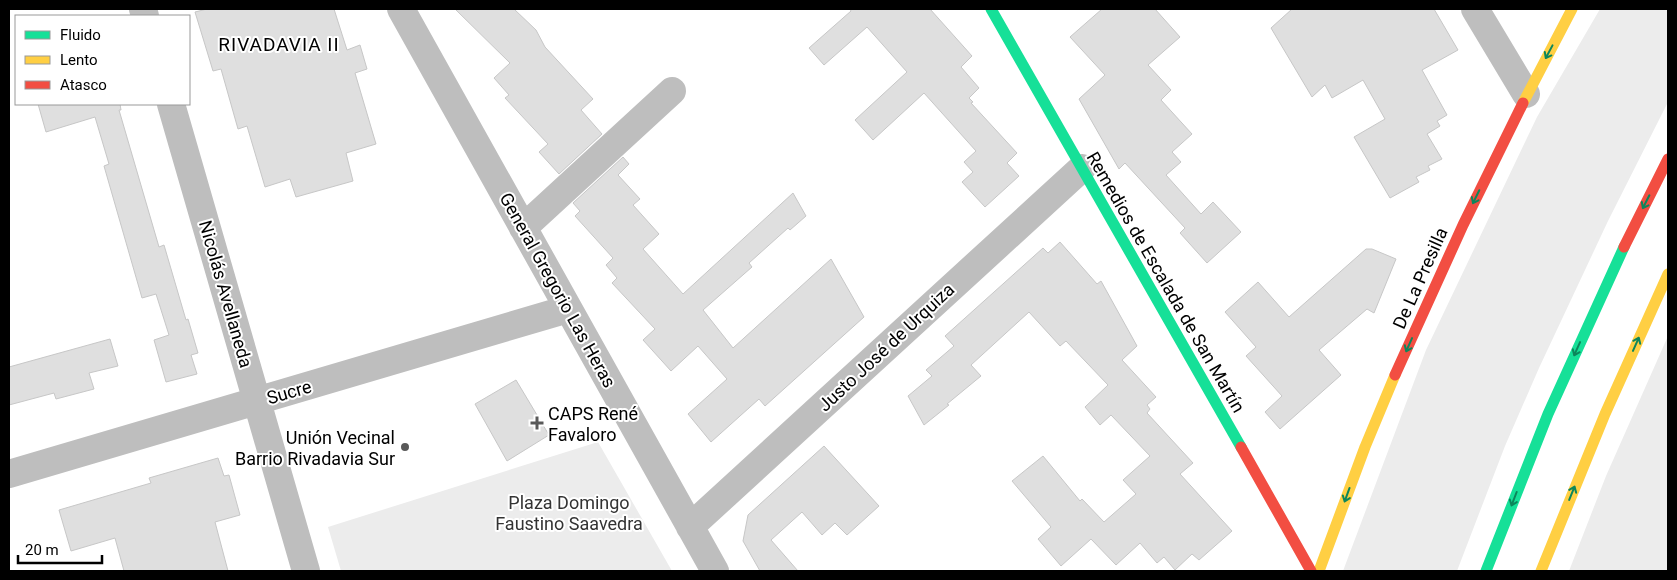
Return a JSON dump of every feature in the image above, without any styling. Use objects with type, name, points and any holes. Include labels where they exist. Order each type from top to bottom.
[{"type":"main road","name":"Remedios de Escalada de San Martín","points":[[991,9],[1312,571]]},
{"type":"main road","name":"De La Presilla","points":[[1319,571],[1365,448],[1405,353],[1470,209],[1526,94],[1572,9]]},
{"type":"main road","points":[[1486,571],[1525,470],[1560,388],[1620,256],[1668,159]]},
{"type":"main road","points":[[1541,571],[1605,414],[1668,274]]},
{"type":"street","name":"General Gregorio Las Heras","points":[[401,9],[715,571]]},
{"type":"street","points":[[1475,9],[1526,94]]},
{"type":"street","points":[[524,228],[672,91]]},
{"type":"street","name":"Nicolás Avellaneda","points":[[170,105],[306,571]]},
{"type":"street","name":"Justo José de Urquiza","points":[[690,527],[1082,168]]},
{"type":"street","name":"Sucre","points":[[9,474],[568,309]]},
{"type":"green space","points":[[1600,9],[1668,9],[1668,102],[1608,221],[1539,368],[1505,446],[1457,571],[1343,571],[1426,350],[1537,117]]},
{"type":"green space","points":[[1668,336],[1668,571],[1569,571],[1606,476]]},
{"type":"green space","name":"Plaza Domingo Faustino Saavedra","points":[[598,442],[672,571],[341,571],[328,527]]},
{"type":"building","points":[[207,9],[334,9],[347,50],[360,45],[367,69],[355,73],[376,144],[346,153],[353,181],[296,197],[290,179],[265,187],[247,126],[238,129],[221,69],[213,71],[195,12]]},
{"type":"building","points":[[455,9],[514,9],[536,30],[545,47],[593,99],[581,110],[602,134],[559,174],[539,152],[548,144],[505,98],[509,95],[494,78],[510,63]]},
{"type":"building","points":[[850,9],[930,9],[972,56],[961,67],[979,88],[969,98],[973,102],[971,103],[1017,153],[1007,163],[1019,176],[985,207],[962,182],[973,172],[964,162],[976,151],[924,93],[873,140],[855,120],[907,72],[867,27],[824,65],[809,48],[851,11]]},
{"type":"building","points":[[1102,9],[1155,9],[1180,37],[1148,65],[1171,90],[1161,100],[1192,134],[1172,152],[1181,162],[1166,175],[1201,214],[1213,202],[1241,232],[1207,263],[1180,233],[1185,228],[1125,163],[1119,169],[1079,99],[1105,75],[1070,37]]},
{"type":"building","points":[[1292,9],[1434,9],[1458,50],[1422,70],[1447,115],[1437,121],[1440,126],[1427,134],[1442,159],[1428,166],[1430,170],[1416,177],[1419,182],[1390,198],[1354,137],[1385,119],[1363,80],[1332,98],[1325,85],[1312,97],[1271,28]]},
{"type":"building","points":[[38,105],[120,105],[121,110],[119,110],[159,247],[164,245],[186,320],[188,319],[198,353],[191,355],[197,374],[166,382],[154,340],[169,335],[156,294],[142,298],[104,166],[109,164],[95,117],[46,132]]},
{"type":"building","points":[[623,157],[629,164],[618,175],[640,199],[633,205],[659,234],[643,249],[683,294],[793,193],[806,216],[790,230],[788,228],[749,263],[752,267],[703,310],[733,348],[831,259],[864,317],[765,406],[759,399],[711,442],[688,414],[727,379],[698,346],[671,371],[643,340],[655,329],[612,283],[617,278],[606,265],[613,258],[575,216],[580,211],[573,203]]},
{"type":"building","points":[[1060,242],[1097,284],[1101,281],[1137,346],[1122,360],[1156,397],[1147,405],[1150,409],[1147,413],[1193,463],[1180,474],[1232,531],[1199,560],[1192,554],[1175,570],[1164,557],[1157,563],[1140,543],[1116,565],[1091,539],[1061,566],[1038,539],[1051,527],[1012,481],[1043,456],[1080,501],[1082,499],[1104,522],[1136,494],[1123,480],[1150,456],[1111,415],[1100,425],[1085,407],[1108,385],[1066,341],[1060,346],[1029,312],[971,365],[981,376],[924,425],[908,396],[932,376],[926,370],[954,346],[945,336],[1043,248],[1048,253]]},
{"type":"building","points":[[1366,249],[1372,249],[1396,259],[1374,313],[1367,309],[1319,350],[1341,375],[1280,429],[1265,412],[1282,396],[1246,356],[1256,347],[1225,312],[1258,282],[1289,317]]},
{"type":"building","points":[[110,339],[118,366],[89,373],[94,389],[56,399],[54,393],[9,405],[9,367]]},
{"type":"building","points":[[516,380],[549,435],[507,461],[475,404]]},
{"type":"building","points":[[824,446],[879,506],[847,535],[835,523],[822,535],[802,512],[771,540],[798,571],[760,571],[743,541],[748,515]]},
{"type":"building","points":[[218,458],[224,476],[229,475],[240,515],[215,522],[228,571],[124,571],[115,538],[71,551],[59,510],[151,483],[149,478]]},
{"type":"traffic: fast","points":[[991,9],[1241,447]]},
{"type":"traffic: fast","points":[[1486,571],[1548,414],[1624,247]]},
{"type":"traffic: slow","points":[[1523,103],[1572,9]]},
{"type":"traffic: slow","points":[[1541,571],[1605,414],[1668,274]]},
{"type":"traffic: slow","points":[[1319,571],[1365,447],[1395,375]]},
{"type":"traffic: jam","points":[[1395,375],[1463,225],[1523,103]]},
{"type":"traffic: jam","points":[[1624,247],[1668,159]]},
{"type":"traffic: jam","points":[[1241,447],[1311,571]]},
{"type":"place","name":"CAPS René Favaloro","points":[[537,423]]},
{"type":"place","name":"Unión Vecinal Barrio Rivadavia Sur","points":[[405,447]]},
{"type":"district","name":"RIVADAVIA II","points":[[279,44]]}]
